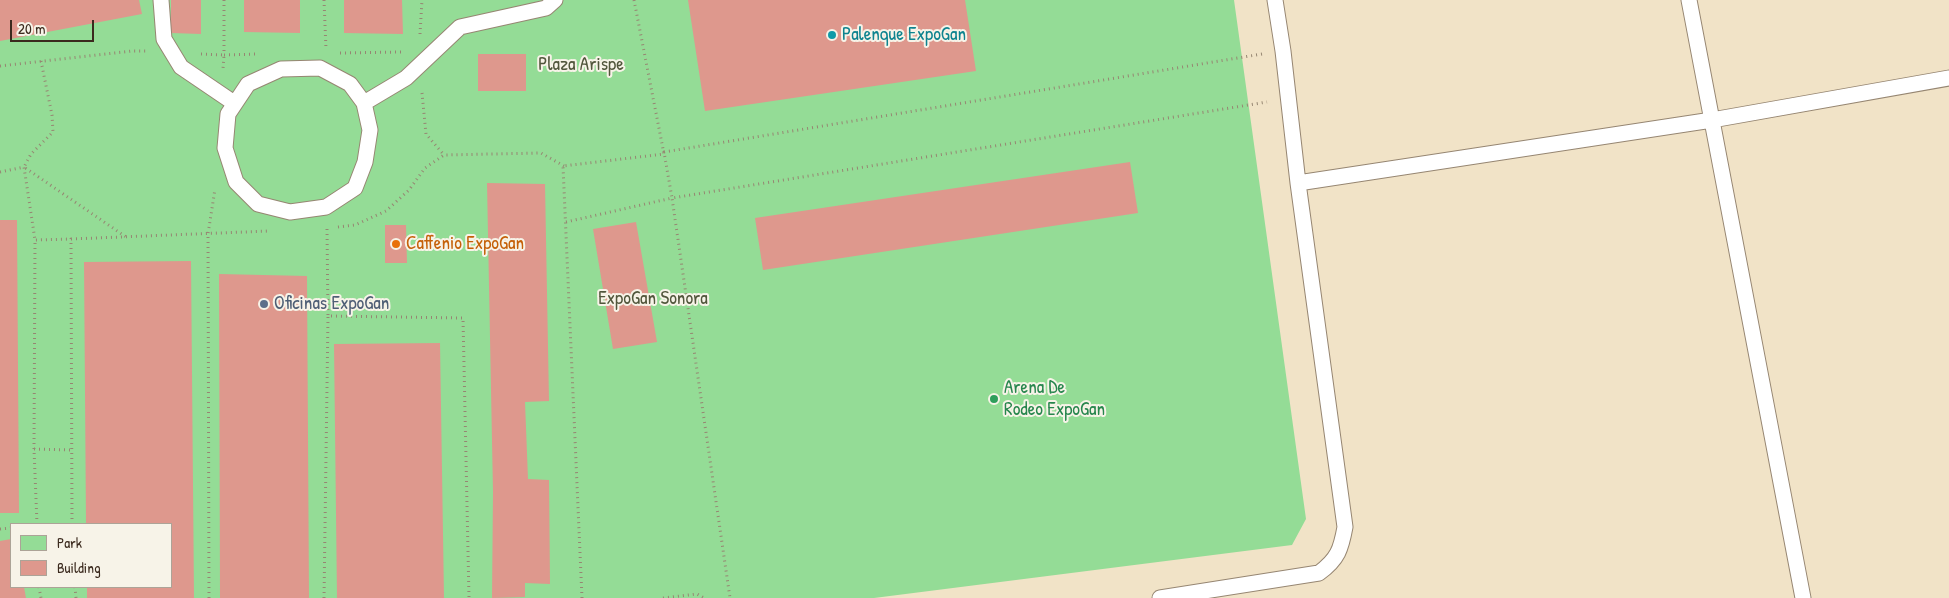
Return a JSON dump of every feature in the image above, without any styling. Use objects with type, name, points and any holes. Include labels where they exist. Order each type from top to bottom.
[{"type":"lane","points":[[161,0],[164,39],[181,67],[234,104]]},
{"type":"lane","points":[[364,103],[406,78],[460,28],[546,8],[555,0]]},
{"type":"lane","points":[[1160,598],[1319,573],[1332,564],[1341,548],[1345,526],[1275,0]]},
{"type":"lane","points":[[1689,0],[1803,598]]},
{"type":"lane","points":[[320,68],[350,84],[364,103],[370,130],[365,162],[355,188],[326,207],[290,212],[258,204],[236,182],[225,148],[228,114],[248,84],[281,69],[320,68]]},
{"type":"lane","points":[[1298,183],[1712,120],[1949,78]]},
{"type":"path","points":[[224,0],[224,55]]},
{"type":"path","points":[[324,0],[326,53]]},
{"type":"path","points":[[634,0],[672,198],[730,598]]},
{"type":"path","points":[[0,66],[132,50],[224,55],[261,54]]},
{"type":"path","points":[[317,228],[355,225],[386,211],[409,190],[425,168],[444,155],[540,154],[565,166],[664,154],[664,152],[674,150],[1283,51]]},
{"type":"path","points":[[335,53],[410,52]]},
{"type":"path","points":[[37,523],[34,450],[35,240],[24,167],[31,154],[53,132],[52,115],[41,61]]},
{"type":"path","points":[[566,222],[672,198],[1288,99]]},
{"type":"path","points":[[565,166],[563,166],[582,598]]},
{"type":"path","points":[[0,172],[24,167],[126,237]]},
{"type":"path","points":[[324,598],[328,316],[327,228]]},
{"type":"path","points":[[35,240],[278,230]]},
{"type":"path","points":[[208,234],[209,598]]},
{"type":"path","points":[[71,239],[72,523]]},
{"type":"path","points":[[328,316],[463,318],[470,598]]},
{"type":"path","points":[[34,450],[71,450]]},
{"type":"path","points":[[663,598],[697,594],[704,598]]},
{"type":"green space","name":"ExpoGan Sonora","points":[[0,0],[1234,0],[1306,519],[1292,545],[874,598],[0,598]]},
{"type":"building","points":[[0,0],[139,0],[142,14],[0,41]]},
{"type":"building","points":[[171,0],[201,0],[201,34],[171,33]]},
{"type":"building","points":[[244,0],[300,0],[300,33],[244,32]]},
{"type":"building","points":[[344,0],[402,0],[403,34],[344,33]]},
{"type":"building","name":"Palenque ExpoGan","points":[[688,0],[965,0],[976,71],[705,111]]},
{"type":"building","points":[[478,54],[526,54],[526,91],[478,91]]},
{"type":"building","points":[[1130,162],[1138,213],[763,270],[755,218]]},
{"type":"building","points":[[487,183],[545,184],[549,401],[525,402],[528,479],[549,480],[550,584],[525,583],[525,597],[492,598],[493,492]]},
{"type":"building","points":[[0,220],[17,220],[19,513],[0,513]]},
{"type":"building","points":[[636,222],[657,342],[613,349],[593,229]]},
{"type":"building","name":"Caffenio ExpoGan","points":[[385,225],[406,225],[407,263],[385,263]]},
{"type":"building","points":[[191,261],[194,598],[87,598],[87,588],[172,588],[172,523],[86,523],[84,262]]},
{"type":"building","points":[[219,274],[307,276],[309,598],[220,598]]},
{"type":"building","points":[[440,343],[444,598],[337,598],[334,344]]},
{"type":"building","points":[[10,539],[10,588],[24,588],[26,598],[0,598],[0,541]]},
{"type":"place","name":"Palenque ExpoGan","points":[[832,35]]},
{"type":"place","name":"Caffenio ExpoGan","points":[[396,244]]},
{"type":"place","name":"Oficinas ExpoGan","points":[[264,304]]},
{"type":"place","name":"Arena De Rodeo ExpoGan","points":[[994,399]]},
{"type":"park label","name":"Plaza Arispe","points":[[581,65]]}]
